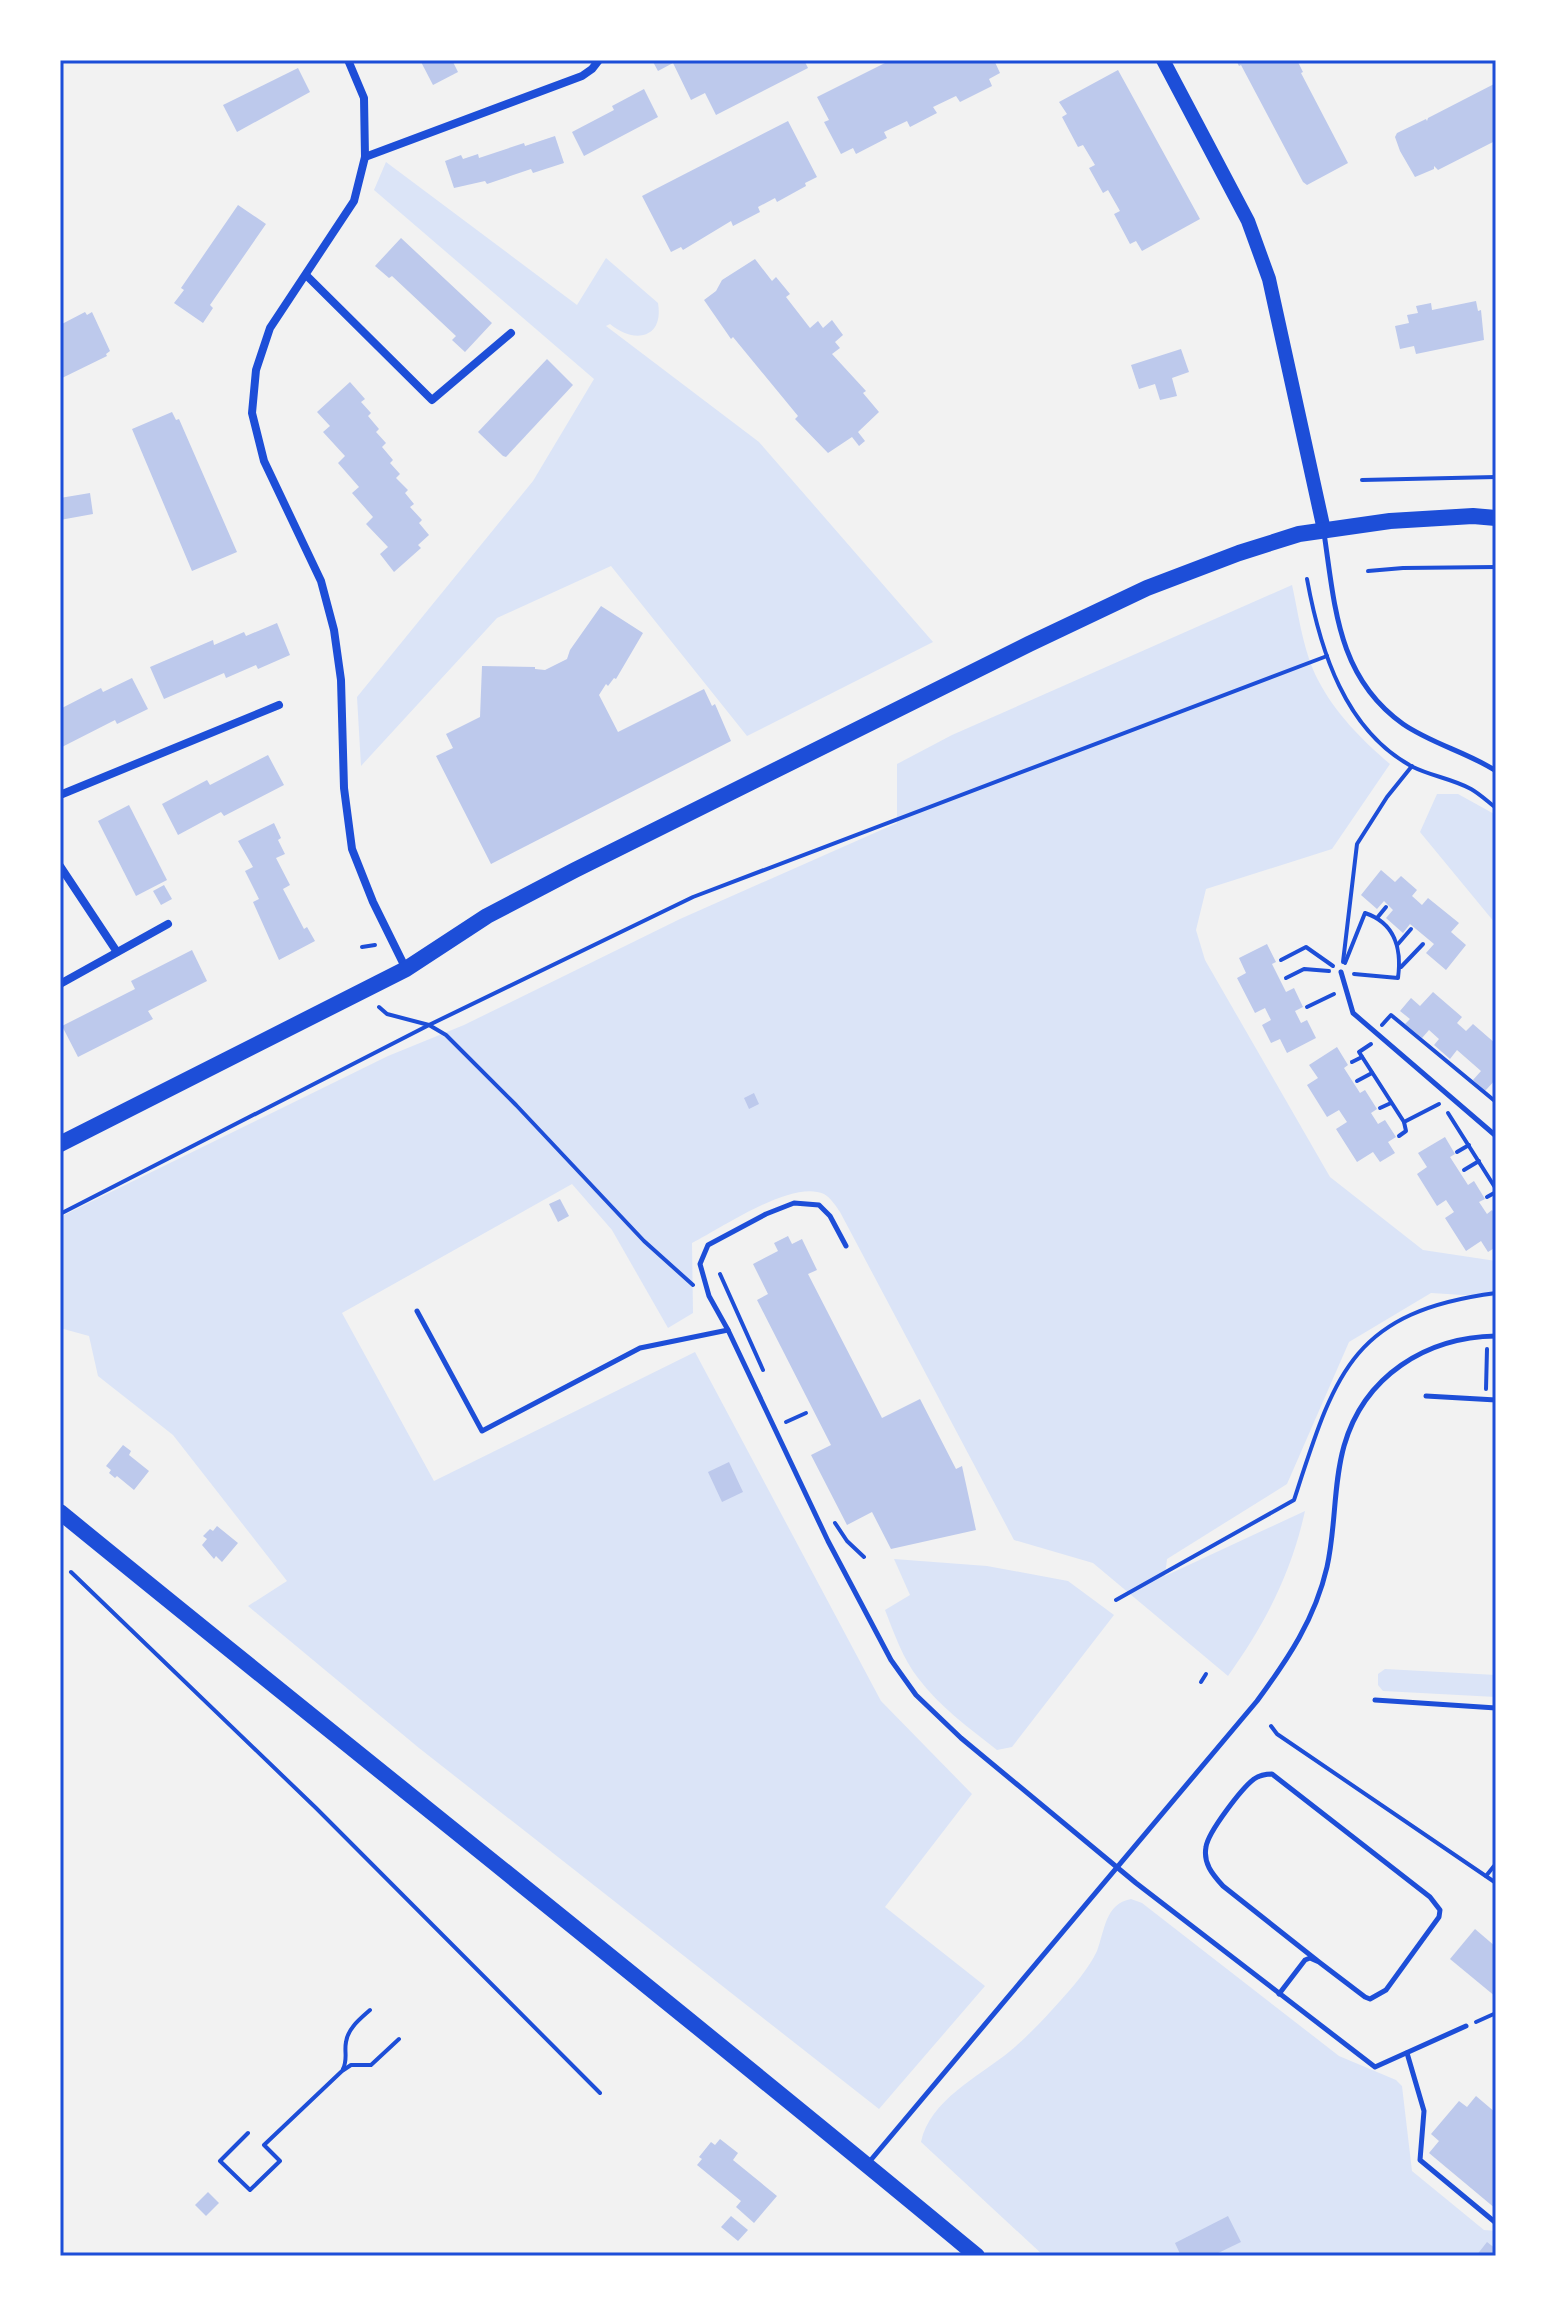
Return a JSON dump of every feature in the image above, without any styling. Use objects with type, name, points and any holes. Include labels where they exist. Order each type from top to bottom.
[{"type":"main road","points":[[61,1144],[406,969],[512,903],[1147,588],[1299,534],[1390,521],[1473,516],[1496,518]]},
{"type":"main road","points":[[60,1512],[977,2256]]},
{"type":"street","points":[[348,60],[364,98],[365,157],[354,201],[270,328],[256,370],[252,413],[264,461],[321,581],[334,630],[341,680],[344,788],[352,849],[373,902],[406,969]]},
{"type":"street","points":[[365,157],[582,76],[599,60]]},
{"type":"street","points":[[1163,60],[1248,221],[1260,252],[1274,300],[1324,530]]},
{"type":"street","points":[[306,275],[432,400],[511,333]]},
{"type":"street","points":[[60,795],[279,705]]},
{"type":"street","points":[[60,866],[117,952]]},
{"type":"street","points":[[60,984],[168,924]]},
{"type":"lane","points":[[1324,530],[1339,634],[1354,670],[1368,690],[1383,708],[1405,725],[1496,771]]},
{"type":"lane","points":[[1341,972],[1353,1013],[1496,1136]]},
{"type":"lane","points":[[846,1246],[830,1216],[819,1205],[794,1203],[766,1214],[708,1245],[700,1264],[709,1296],[828,1541],[891,1660],[916,1695],[961,1738],[1118,1868],[1375,2067],[1466,2026]]},
{"type":"lane","points":[[417,1311],[482,1431],[640,1348],[728,1330]]},
{"type":"lane","points":[[867,2165],[1257,1701],[1302,1637],[1327,1567],[1337,1480],[1345,1445],[1364,1401],[1386,1376],[1413,1356],[1445,1343],[1496,1336]]},
{"type":"lane","points":[[1426,1396],[1496,1400]]},
{"type":"lane","points":[[1375,1700],[1496,1708]]},
{"type":"lane","points":[[1279,1994],[1305,1960],[1310,1958],[1365,1997],[1377,1997],[1386,1990],[1439,1917],[1440,1910],[1430,1897],[1394,1868],[1272,1774],[1265,1774],[1249,1783],[1208,1837],[1206,1860],[1210,1871],[1223,1886],[1319,1962]]},
{"type":"lane","points":[[1407,2053],[1424,2111],[1420,2160],[1496,2223]]},
{"type":"path","points":[[1362,480],[1496,477]]},
{"type":"path","points":[[1368,571],[1496,567]]},
{"type":"path","points":[[60,1214],[429,1025],[693,897],[1327,656]]},
{"type":"path","points":[[1341,972],[1357,844],[1387,797],[1412,766]]},
{"type":"path","points":[[1377,918],[1386,907]]},
{"type":"path","points":[[1286,978],[1304,969],[1398,978],[1398,944],[1392,932],[1377,918],[1365,913],[1341,972]]},
{"type":"path","points":[[1398,944],[1411,929]]},
{"type":"path","points":[[1399,969],[1423,944]]},
{"type":"path","points":[[362,947],[375,945]]},
{"type":"path","points":[[1281,960],[1306,947],[1341,972]]},
{"type":"path","points":[[1307,1007],[1345,988]]},
{"type":"path","points":[[379,1007],[387,1014],[429,1025],[446,1035],[644,1241],[697,1288]]},
{"type":"path","points":[[1399,1136],[1406,1131],[1404,1122],[1359,1052],[1378,1035],[1391,1015],[1496,1102]]},
{"type":"path","points":[[1352,1062],[1362,1057]]},
{"type":"path","points":[[1357,1081],[1372,1072]]},
{"type":"path","points":[[1404,1122],[1438,1102],[1449,1113],[1496,1190],[1487,1197]]},
{"type":"path","points":[[1380,1108],[1391,1103]]},
{"type":"path","points":[[1457,1152],[1469,1145]]},
{"type":"path","points":[[1464,1170],[1479,1161]]},
{"type":"path","points":[[720,1274],[767,1379]]},
{"type":"path","points":[[1116,1600],[1294,1500],[1327,1403],[1345,1371],[1372,1338],[1392,1323],[1416,1312],[1458,1298],[1496,1293]]},
{"type":"path","points":[[1485,1399],[1488,1336]]},
{"type":"path","points":[[786,1422],[806,1413]]},
{"type":"path","points":[[834,1521],[847,1541],[864,1557]]},
{"type":"path","points":[[71,1572],[316,1808],[600,2093]]},
{"type":"path","points":[[1201,1682],[1206,1674]]},
{"type":"path","points":[[1271,1726],[1277,1734],[1496,1883]]},
{"type":"path","points":[[1486,1876],[1494,1866]]},
{"type":"path","points":[[342,2071],[347,2061],[348,2034],[370,2010]]},
{"type":"path","points":[[1466,2026],[1496,2013]]},
{"type":"path","points":[[248,2133],[220,2161],[250,2190],[280,2161],[264,2145],[342,2071],[351,2065],[371,2065],[399,2039]]},
{"type":"shaded area","points":[[386,162],[577,305],[606,258],[658,303],[659,315],[652,331],[637,336],[610,324],[606,326],[759,442],[933,642],[747,736],[611,566],[497,618],[361,766],[357,697],[533,481],[594,379],[374,190]]},
{"type":"shaded area","points":[[1292,585],[1305,645],[1318,680],[1332,704],[1350,725],[1390,764],[1332,849],[1206,889],[1196,930],[1205,960],[1330,1177],[1423,1250],[1496,1261],[1496,1297],[1431,1293],[1349,1342],[1287,1484],[1167,1559],[1165,1576],[1305,1511],[1275,1598],[1228,1676],[1093,1563],[1014,1540],[840,1212],[824,1194],[810,1191],[776,1199],[692,1243],[693,1313],[668,1328],[612,1230],[572,1184],[342,1313],[434,1481],[695,1352],[881,1701],[972,1794],[885,1907],[985,1986],[879,2109],[419,1748],[248,1606],[287,1581],[173,1435],[98,1376],[89,1336],[60,1328],[60,1217],[388,1056],[464,1025],[680,919],[897,823],[897,764],[952,735]]},
{"type":"shaded area","points":[[1437,794],[1458,794],[1496,815],[1496,928],[1420,832]]},
{"type":"shaded area","points":[[894,1559],[987,1566],[1068,1581],[1114,1615],[1012,1747],[997,1750],[955,1717],[908,1663],[885,1610],[910,1595]]},
{"type":"shaded area","points":[[1385,1669],[1496,1675],[1496,1697],[1383,1691],[1378,1685],[1378,1674]]},
{"type":"shaded area","points":[[1131,1899],[1142,1903],[1339,2056],[1396,2080],[1402,2086],[1412,2171],[1484,2230],[1496,2231],[1496,2256],[1044,2256],[921,2142],[926,2127],[945,2102],[1016,2046],[1071,1989],[1094,1957],[1111,1912]]},
{"type":"building","points":[[420,60],[452,60],[458,72],[433,85]]},
{"type":"building","points":[[652,60],[804,60],[808,68],[716,115],[705,93],[691,100],[673,63],[658,71]]},
{"type":"building","points":[[891,60],[994,60],[1000,73],[989,79],[992,86],[960,102],[956,96],[933,107],[937,113],[910,127],[907,121],[884,132],[887,138],[856,154],[853,148],[841,154],[824,122],[829,120],[817,97]]},
{"type":"building","points":[[1236,60],[1297,60],[1348,163],[1307,185],[1303,182]]},
{"type":"building","points":[[298,68],[310,92],[237,132],[223,105]]},
{"type":"building","points":[[1118,70],[1200,219],[1142,251],[1136,241],[1130,244],[1114,214],[1120,211],[1108,190],[1103,193],[1089,168],[1095,165],[1083,145],[1078,147],[1062,117],[1067,114],[1059,102]]},
{"type":"building","points":[[1496,83],[1495,141],[1438,170],[1434,166],[1434,169],[1415,177],[1400,151],[1395,137],[1397,133],[1427,121]]},
{"type":"building","points":[[644,89],[658,117],[584,156],[572,132],[614,110],[612,106]]},
{"type":"building","points":[[788,121],[817,177],[777,202],[775,198],[758,207],[760,212],[733,226],[731,221],[683,250],[681,247],[671,252],[642,196]]},
{"type":"building","points":[[555,136],[564,163],[533,173],[531,169],[487,184],[485,181],[454,188],[445,161],[461,155],[463,159],[478,154],[479,158]]},
{"type":"building","points":[[238,205],[266,224],[210,305],[213,308],[203,323],[174,303]]},
{"type":"building","points":[[401,238],[492,323],[465,352],[452,340],[456,336],[392,276],[389,278],[375,266]]},
{"type":"building","points":[[755,259],[772,281],[776,277],[790,294],[786,297],[810,328],[818,321],[823,328],[832,320],[843,335],[835,342],[840,348],[832,354],[866,391],[863,393],[879,412],[858,432],[865,441],[859,446],[852,437],[828,453],[795,419],[798,416],[733,337],[731,339],[704,300],[716,291],[722,280]]},
{"type":"building","points":[[1476,301],[1478,311],[1481,310],[1484,340],[1416,354],[1414,346],[1400,349],[1395,326],[1409,323],[1407,315],[1418,313],[1416,306],[1431,303],[1432,310]]},
{"type":"building","points":[[85,312],[87,315],[92,312],[110,351],[107,356],[60,379],[60,325]]},
{"type":"building","points":[[1181,349],[1189,372],[1172,378],[1177,396],[1160,400],[1155,384],[1139,389],[1131,365]]},
{"type":"building","points":[[547,359],[573,385],[506,457],[503,456],[478,432]]},
{"type":"building","points":[[350,382],[365,399],[361,402],[379,429],[376,432],[386,443],[382,447],[400,474],[396,478],[408,490],[405,493],[414,504],[410,507],[422,520],[419,523],[429,535],[418,545],[421,548],[394,572],[380,554],[388,547],[366,524],[373,517],[352,493],[359,487],[338,463],[345,456],[323,432],[330,426],[317,412]]},
{"type":"building","points":[[172,412],[176,420],[179,419],[237,552],[192,571],[132,429]]},
{"type":"building","points":[[90,493],[93,514],[60,520],[60,498]]},
{"type":"building","points":[[601,606],[643,633],[616,679],[608,686],[606,684],[599,695],[618,732],[704,689],[712,706],[715,704],[731,741],[491,864],[436,756],[453,748],[446,734],[480,717],[482,666],[545,670],[567,659]]},
{"type":"building","points":[[277,623],[290,655],[226,678],[224,673],[164,699],[150,667],[213,640],[214,645]]},
{"type":"building","points":[[132,678],[148,709],[117,724],[115,720],[60,748],[60,709],[101,688],[103,692]]},
{"type":"building","points":[[268,755],[284,785],[224,816],[221,812],[178,835],[162,804],[207,780],[210,785]]},
{"type":"building","points":[[129,805],[167,880],[136,896],[98,821]]},
{"type":"building","points":[[274,823],[285,854],[276,858],[290,885],[283,889],[304,929],[307,927],[315,941],[279,960],[253,902],[259,899],[245,871],[253,867],[238,841]]},
{"type":"building","points":[[1381,870],[1395,882],[1401,876],[1417,890],[1412,896],[1422,905],[1428,898],[1459,923],[1451,932],[1466,945],[1446,970],[1426,953],[1434,944],[1410,924],[1403,933],[1386,918],[1393,910],[1384,901],[1377,909],[1361,895]]},
{"type":"building","points":[[164,885],[172,899],[161,905],[153,891]]},
{"type":"building","points":[[1267,944],[1276,962],[1272,964],[1286,992],[1294,988],[1303,1007],[1295,1011],[1301,1023],[1307,1020],[1316,1038],[1287,1053],[1280,1039],[1271,1043],[1262,1025],[1271,1020],[1265,1008],[1255,1013],[1237,978],[1246,973],[1239,958]]},
{"type":"building","points":[[192,950],[207,981],[148,1011],[153,1019],[78,1057],[62,1026],[135,989],[131,981]]},
{"type":"building","points":[[1433,992],[1462,1017],[1457,1023],[1466,1031],[1473,1024],[1496,1044],[1496,1079],[1485,1091],[1473,1080],[1481,1071],[1457,1050],[1450,1059],[1434,1045],[1439,1039],[1429,1030],[1422,1038],[1405,1024],[1410,1019],[1400,1011],[1411,998],[1420,1006]]},
{"type":"building","points":[[1337,1047],[1348,1065],[1344,1068],[1360,1093],[1365,1090],[1377,1109],[1371,1113],[1378,1124],[1385,1120],[1396,1137],[1388,1142],[1395,1153],[1380,1162],[1373,1152],[1357,1162],[1336,1129],[1347,1122],[1339,1110],[1327,1117],[1307,1085],[1318,1078],[1309,1065]]},
{"type":"building","points":[[754,1093],[759,1104],[749,1109],[744,1098]]},
{"type":"building","points":[[1445,1137],[1455,1154],[1450,1157],[1468,1185],[1474,1181],[1485,1199],[1479,1202],[1487,1214],[1492,1210],[1496,1216],[1496,1247],[1488,1252],[1481,1241],[1466,1251],[1445,1218],[1454,1212],[1446,1200],[1437,1206],[1417,1174],[1427,1167],[1418,1153]]},
{"type":"building","points":[[560,1199],[569,1216],[558,1222],[549,1204]]},
{"type":"building","points":[[788,1236],[792,1244],[802,1239],[817,1270],[808,1274],[882,1418],[920,1399],[956,1469],[962,1466],[976,1530],[891,1549],[872,1512],[847,1525],[811,1455],[831,1445],[757,1300],[768,1294],[753,1264],[778,1251],[774,1243]]},
{"type":"building","points":[[123,1445],[131,1451],[129,1455],[149,1471],[134,1490],[109,1473],[111,1470],[106,1466]]},
{"type":"building","points":[[729,1462],[743,1492],[722,1502],[708,1472]]},
{"type":"building","points":[[217,1526],[238,1543],[222,1562],[216,1556],[214,1559],[202,1545],[207,1539],[203,1536]]},
{"type":"building","points":[[1475,1929],[1496,1947],[1496,1997],[1450,1959]]},
{"type":"building","points":[[1476,2096],[1496,2113],[1496,2209],[1429,2153],[1439,2141],[1431,2134],[1459,2101],[1467,2107]]},
{"type":"building","points":[[720,2139],[738,2153],[733,2160],[777,2196],[754,2223],[736,2207],[741,2201],[697,2165],[702,2159],[699,2157],[711,2142],[715,2145]]},
{"type":"building","points":[[208,2192],[219,2203],[206,2216],[195,2205]]},
{"type":"building","points":[[731,2216],[748,2230],[738,2241],[721,2227]]},
{"type":"building","points":[[1228,2216],[1241,2242],[1212,2256],[1181,2256],[1175,2243]]},
{"type":"building","points":[[1487,2242],[1496,2249],[1496,2256],[1476,2256]]}]
